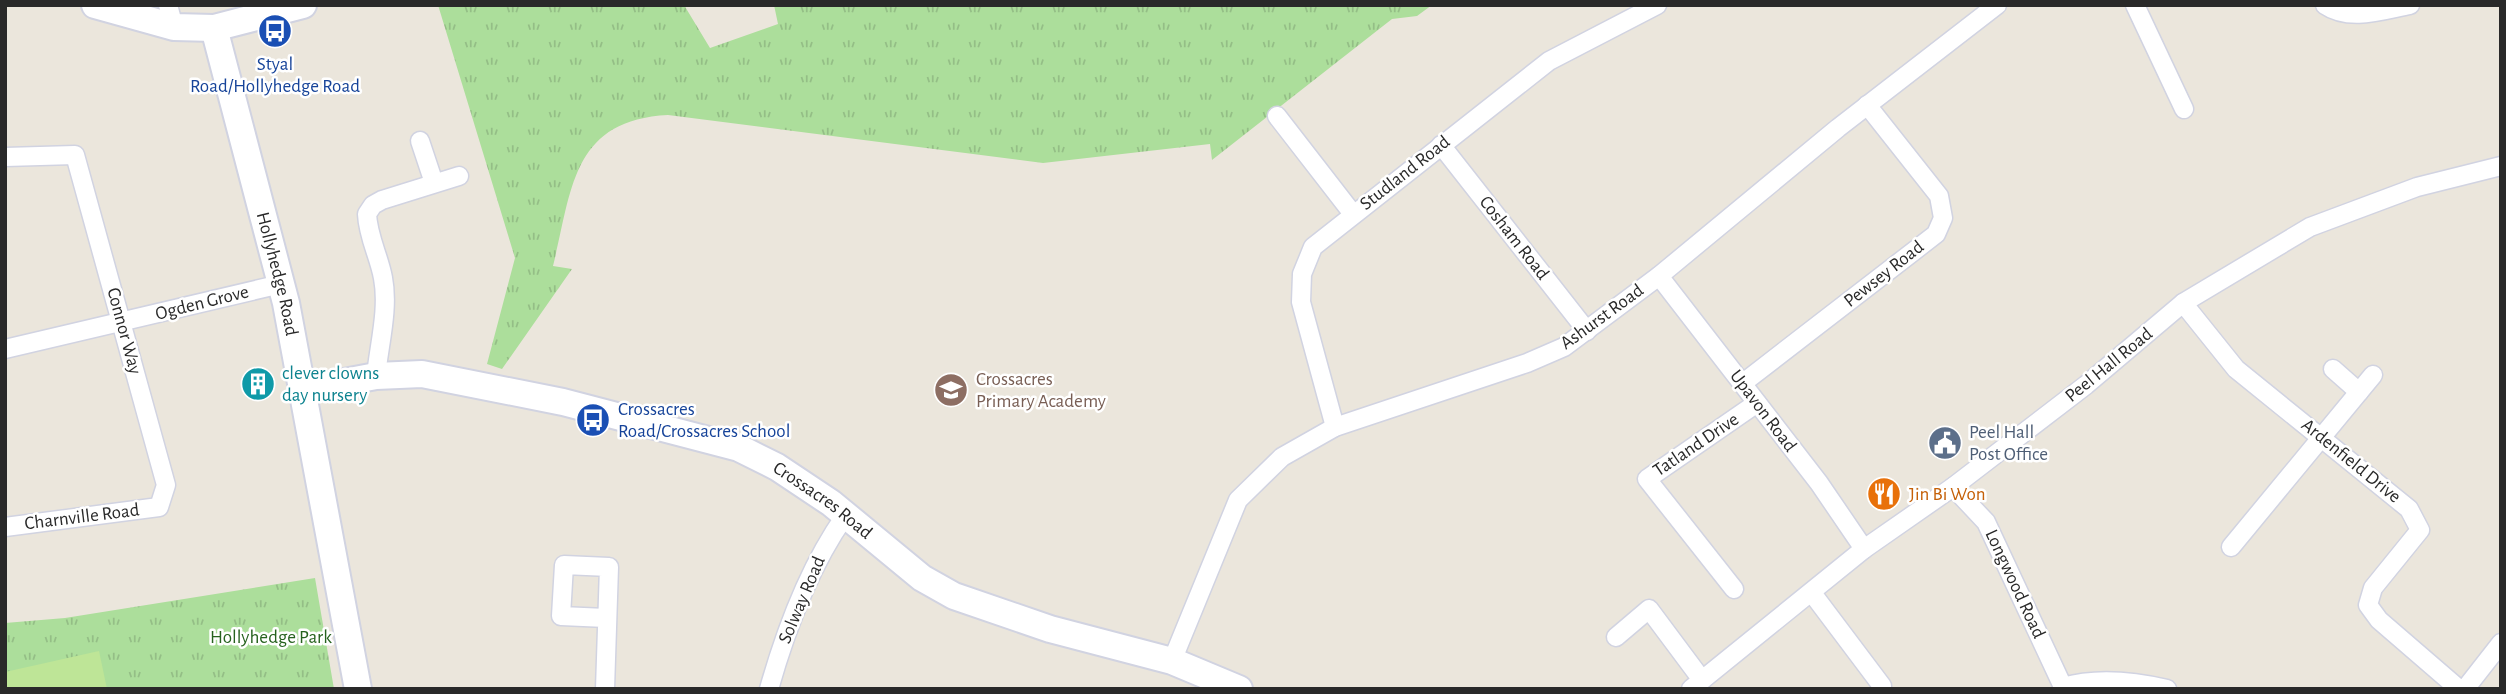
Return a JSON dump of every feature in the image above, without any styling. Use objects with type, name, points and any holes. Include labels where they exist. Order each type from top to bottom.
[{"type":"street","points":[[95,5],[171,16],[214,28],[303,5]]},
{"type":"street","name":"Studland Road","points":[[1335,427],[1301,302],[1302,274],[1313,247],[1549,61],[1657,5]]},
{"type":"street","points":[[2135,5],[2184,109]]},
{"type":"street","points":[[2325,5],[2334,11],[2363,14],[2410,5]]},
{"type":"street","name":"Ashurst Road","points":[[1172,661],[1238,500],[1282,457],[1335,427],[1527,363],[1564,347],[1659,276],[1988,8]]},
{"type":"street","name":"Hollyhedge Road","points":[[214,28],[281,284],[358,689]]},
{"type":"street","name":"Pewsey Road","points":[[1743,383],[1936,234],[1943,218],[1939,196],[1867,105]]},
{"type":"street","points":[[1277,116],[1353,214]]},
{"type":"street","points":[[420,141],[434,183]]},
{"type":"street","name":"Cosham Road","points":[[1441,145],[1587,331]]},
{"type":"street","name":"Connor Way","points":[[5,158],[75,155],[166,485],[159,507]]},
{"type":"street","name":"Peel Hall Road","points":[[1696,684],[1864,549],[1954,487],[2086,385],[2183,303],[2310,227],[2417,187],[2500,170]]},
{"type":"street","points":[[376,376],[384,300],[383,277],[374,252],[367,214],[373,205],[382,200],[459,176]]},
{"type":"street","name":"Upavon Road","points":[[1659,276],[1743,383],[1864,549]]},
{"type":"street","name":"Ogden Grove","points":[[5,349],[281,284]]},
{"type":"street","name":"Ardenfield Drive","points":[[2183,303],[2236,369],[2409,509],[2417,520],[2420,530],[2373,588],[2368,605],[2379,620],[2459,689]]},
{"type":"street","points":[[2333,369],[2359,392]]},
{"type":"street","name":"Crossacres Road","points":[[302,390],[376,376],[422,374],[469,382],[701,436],[738,448],[777,467],[845,516],[922,578],[954,596],[1050,629],[1172,661],[1239,689]]},
{"type":"street","points":[[2231,547],[2373,375]]},
{"type":"street","name":"Tatland Drive","points":[[1734,589],[1647,479],[1757,403]]},
{"type":"street","name":"Longwood Road","points":[[1954,487],[1986,522],[2063,688]]},
{"type":"street","name":"Charnville Road","points":[[5,527],[159,507]]},
{"type":"street","name":"Solway Road","points":[[769,689],[809,579],[845,516]]},
{"type":"street","points":[[1812,593],[1882,686]]},
{"type":"street","points":[[1616,637],[1649,609],[1696,684]]},
{"type":"street","points":[[605,689],[606,618]]},
{"type":"street","points":[[2465,689],[2501,643]]},
{"type":"street","points":[[2063,688],[2079,682],[2111,680],[2167,689]]},
{"type":"green space","points":[[438,5],[684,5],[710,48],[778,24],[774,5],[1432,5],[1417,16],[1392,19],[1212,160],[1210,144],[1043,163],[668,115],[636,120],[612,130],[594,145],[581,164],[565,211],[553,266],[572,269],[502,369],[487,364],[515,258]]},
{"type":"green space","name":"Hollyhedge Park","points":[[315,578],[334,689],[5,689],[5,623],[65,618]]},
{"type":"green space","points":[[99,651],[107,689],[5,689],[5,672]]},
{"type":"place","name":"Styal Road/Hollyhedge Road","points":[[275,31]]},
{"type":"place","name":"clever clowns day nursery","points":[[258,384]]},
{"type":"place","name":"Crossacres Primary Academy","points":[[951,390]]},
{"type":"place","name":"Crossacres Road/Crossacres School","points":[[593,420]]},
{"type":"place","name":"Peel Hall Post Office","points":[[1945,443]]},
{"type":"place","name":"Jin Bi Won","points":[[1884,494]]}]
